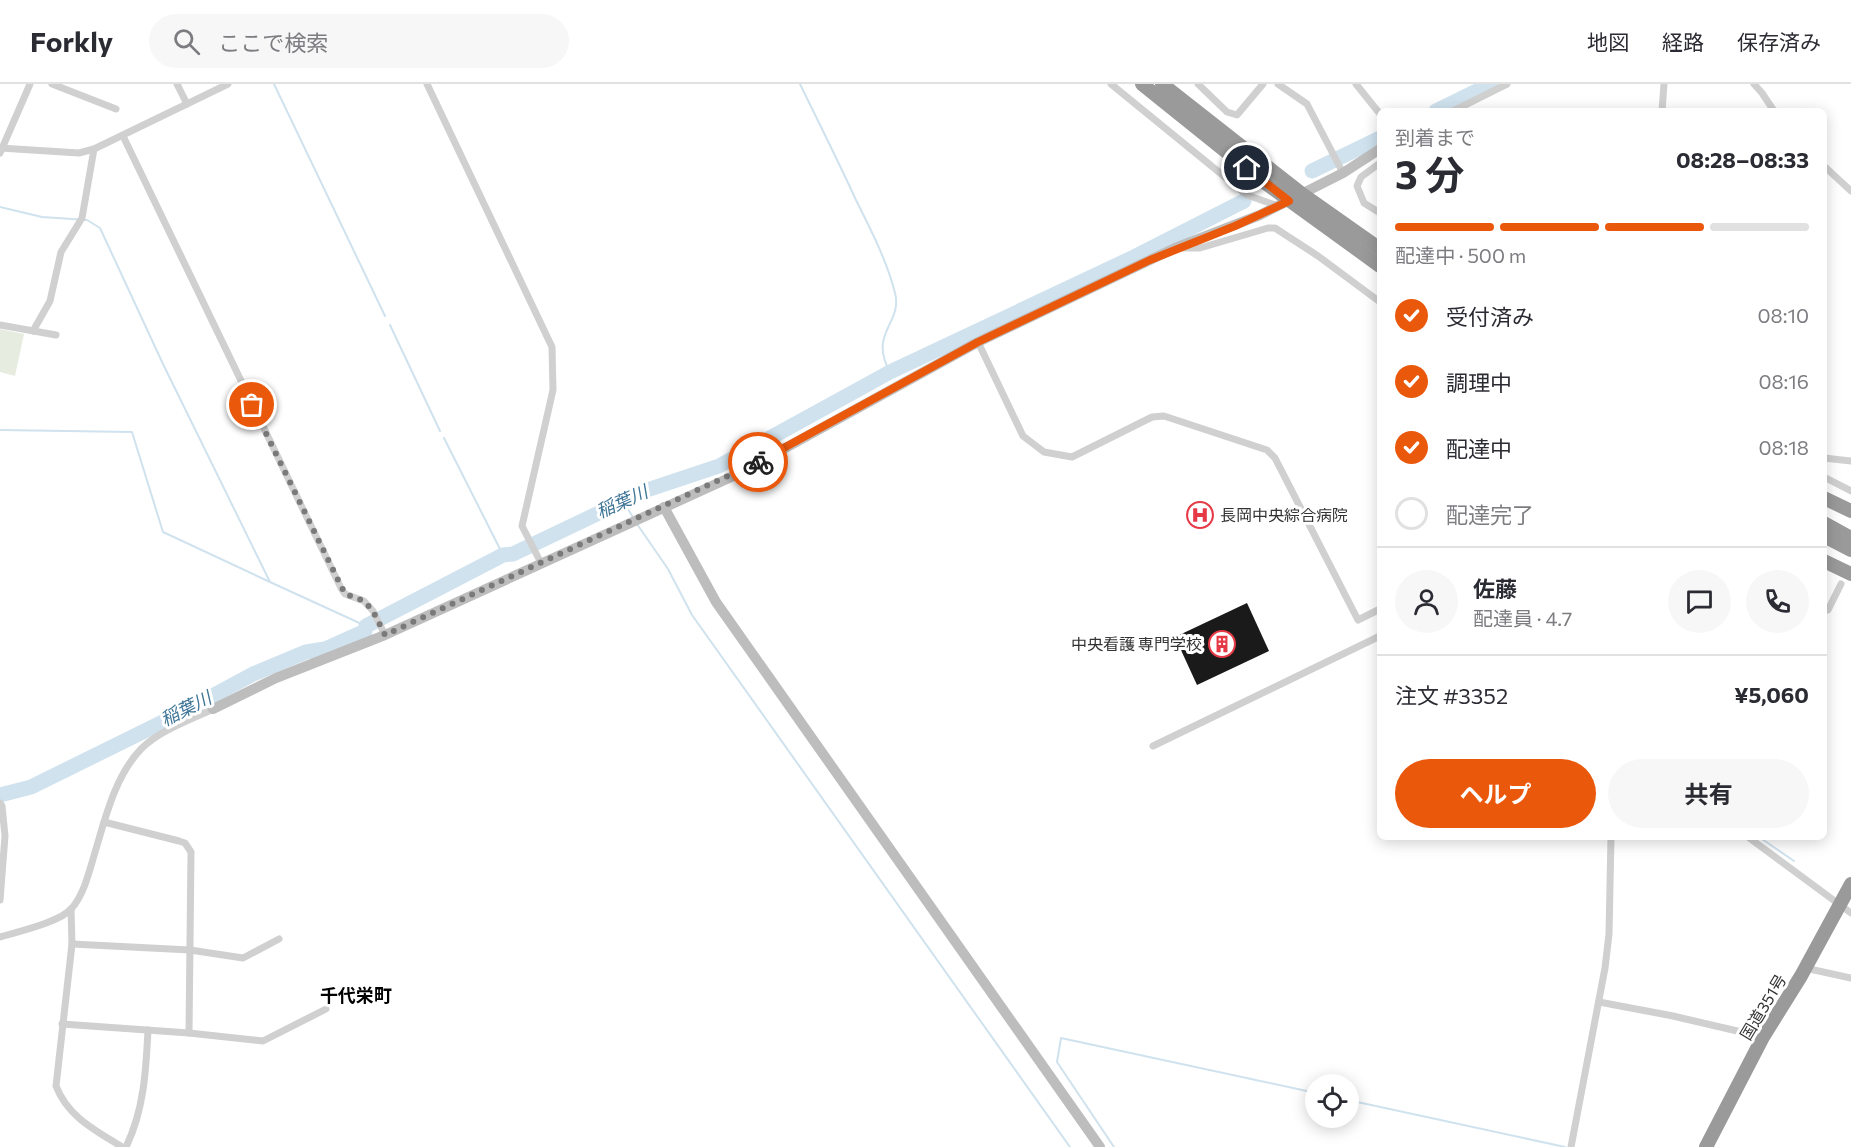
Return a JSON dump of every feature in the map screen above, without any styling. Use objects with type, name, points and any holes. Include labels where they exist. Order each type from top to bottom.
[{"type":"highway","points":[[1142,84],[1283,203],[1375,248]]},
{"type":"highway","points":[[1162,84],[1375,248]]},
{"type":"highway","points":[[1827,499],[1851,511]]},
{"type":"highway","points":[[1827,525],[1851,538]]},
{"type":"highway","points":[[1827,538],[1851,550]]},
{"type":"highway","points":[[1827,563],[1846,579]]},
{"type":"highway","name":"国道351号","points":[[1706,1147],[1763,1037],[1805,968],[1845,909],[1851,884]]},
{"type":"street","points":[[30,84],[1,150],[79,153],[94,149],[228,84]]},
{"type":"street","points":[[52,84],[116,109]]},
{"type":"street","points":[[177,84],[187,104]]},
{"type":"street","points":[[427,84],[552,347],[553,390],[522,526],[540,560]]},
{"type":"street","points":[[1111,84],[1247,195],[1283,203]]},
{"type":"street","points":[[1198,84],[1227,112],[1237,115],[1263,84]]},
{"type":"street","points":[[1278,84],[1307,104],[1341,169]]},
{"type":"street","points":[[1356,84],[1377,110]]},
{"type":"street","points":[[1459,108],[1507,84]]},
{"type":"street","points":[[1662,108],[1664,84]]},
{"type":"street","points":[[1754,84],[1772,108]]},
{"type":"street","points":[[123,136],[341,588],[345,594],[364,601],[373,611],[383,633]]},
{"type":"street","points":[[33,331],[50,301],[61,252],[82,218],[94,149]]},
{"type":"street","points":[[148,1030],[141,1108],[135,1128],[124,1147],[81,1121],[62,1100],[56,1086],[56,1076],[72,944],[71,909],[89,870],[122,775],[142,749],[155,739],[276,678],[383,633],[540,560],[740,473],[978,342],[1175,248],[1235,226],[1302,194],[1341,169],[1377,151]]},
{"type":"street","points":[[1377,165],[1361,177],[1357,186],[1364,203],[1377,211]]},
{"type":"street","points":[[1827,169],[1851,190]]},
{"type":"street","points":[[1175,248],[1200,248],[1268,228],[1275,228],[1318,256],[1377,300]]},
{"type":"street","points":[[0,325],[56,334]]},
{"type":"street","points":[[978,342],[1023,436],[1044,452],[1072,457],[1152,417],[1164,416],[1267,450],[1275,458],[1358,620],[1377,610]]},
{"type":"street","points":[[1827,458],[1851,461]]},
{"type":"street","points":[[1827,479],[1851,491]]},
{"type":"street","points":[[664,507],[716,602],[1100,1147]]},
{"type":"street","points":[[1827,610],[1846,579]]},
{"type":"street","points":[[1153,746],[1377,637]]},
{"type":"street","points":[[0,803],[5,836],[0,900]]},
{"type":"street","points":[[104,822],[178,841],[188,847],[192,860],[189,1033]]},
{"type":"street","points":[[1570,1147],[1599,1002],[1609,934],[1611,840]]},
{"type":"street","points":[[1752,840],[1845,909]]},
{"type":"street","points":[[0,936],[49,921],[71,909]]},
{"type":"street","points":[[72,944],[190,950],[243,958],[279,939]]},
{"type":"street","points":[[1805,968],[1851,978]]},
{"type":"street","points":[[1599,1002],[1763,1037]]},
{"type":"street","points":[[62,1024],[263,1041],[326,1009]]},
{"type":"shaded area","points":[[0,329],[24,334],[15,376],[0,372]]},
{"type":"building","name":"中央看護 専門学校","points":[[1247,603],[1269,651],[1197,685],[1175,637]]},
{"type":"waterway","points":[[274,84],[385,316]]},
{"type":"waterway","points":[[800,84],[873,234],[892,281],[896,303],[883,347],[884,359],[890,372]]},
{"type":"waterway","name":"稲葉川","points":[[1442,108],[1491,84]]},
{"type":"waterway","name":"稲葉川","points":[[1312,171],[1377,139]]},
{"type":"waterway","name":"稲葉川","points":[[0,795],[31,787],[175,716],[253,674],[306,652],[325,649],[365,631],[366,626],[503,555],[513,554],[647,490],[719,466],[890,372],[1134,257],[1244,201]]},
{"type":"waterway","points":[[0,207],[42,217],[87,220],[100,228],[163,364],[270,582],[366,626]]},
{"type":"waterway","points":[[390,325],[440,431]]},
{"type":"waterway","points":[[0,430],[132,432],[163,532],[270,582]]},
{"type":"waterway","points":[[444,438],[503,555]]},
{"type":"waterway","points":[[623,501],[634,519]]},
{"type":"waterway","points":[[637,524],[668,569],[692,615],[1070,1147]]},
{"type":"waterway","points":[[1763,840],[1794,861]]},
{"type":"waterway","points":[[1114,1147],[1057,1062],[1061,1038],[1305,1091]]},
{"type":"waterway","points":[[1359,1102],[1565,1147]]},
{"type":"way so far","points":[[252,405],[341,588],[350,597],[364,601],[373,611],[385,635],[740,473],[758,462]]},
{"type":"place","name":"長岡中央綜合病院","points":[[1200,515]]},
{"type":"place","name":"中央看護 専門学校","points":[[1222,644]]},
{"type":"district","name":"千代栄町","points":[[356,996]]},
{"type":"route","points":[[758,462],[978,342],[1175,248],[1235,226],[1289,201],[1247,168]]}]
